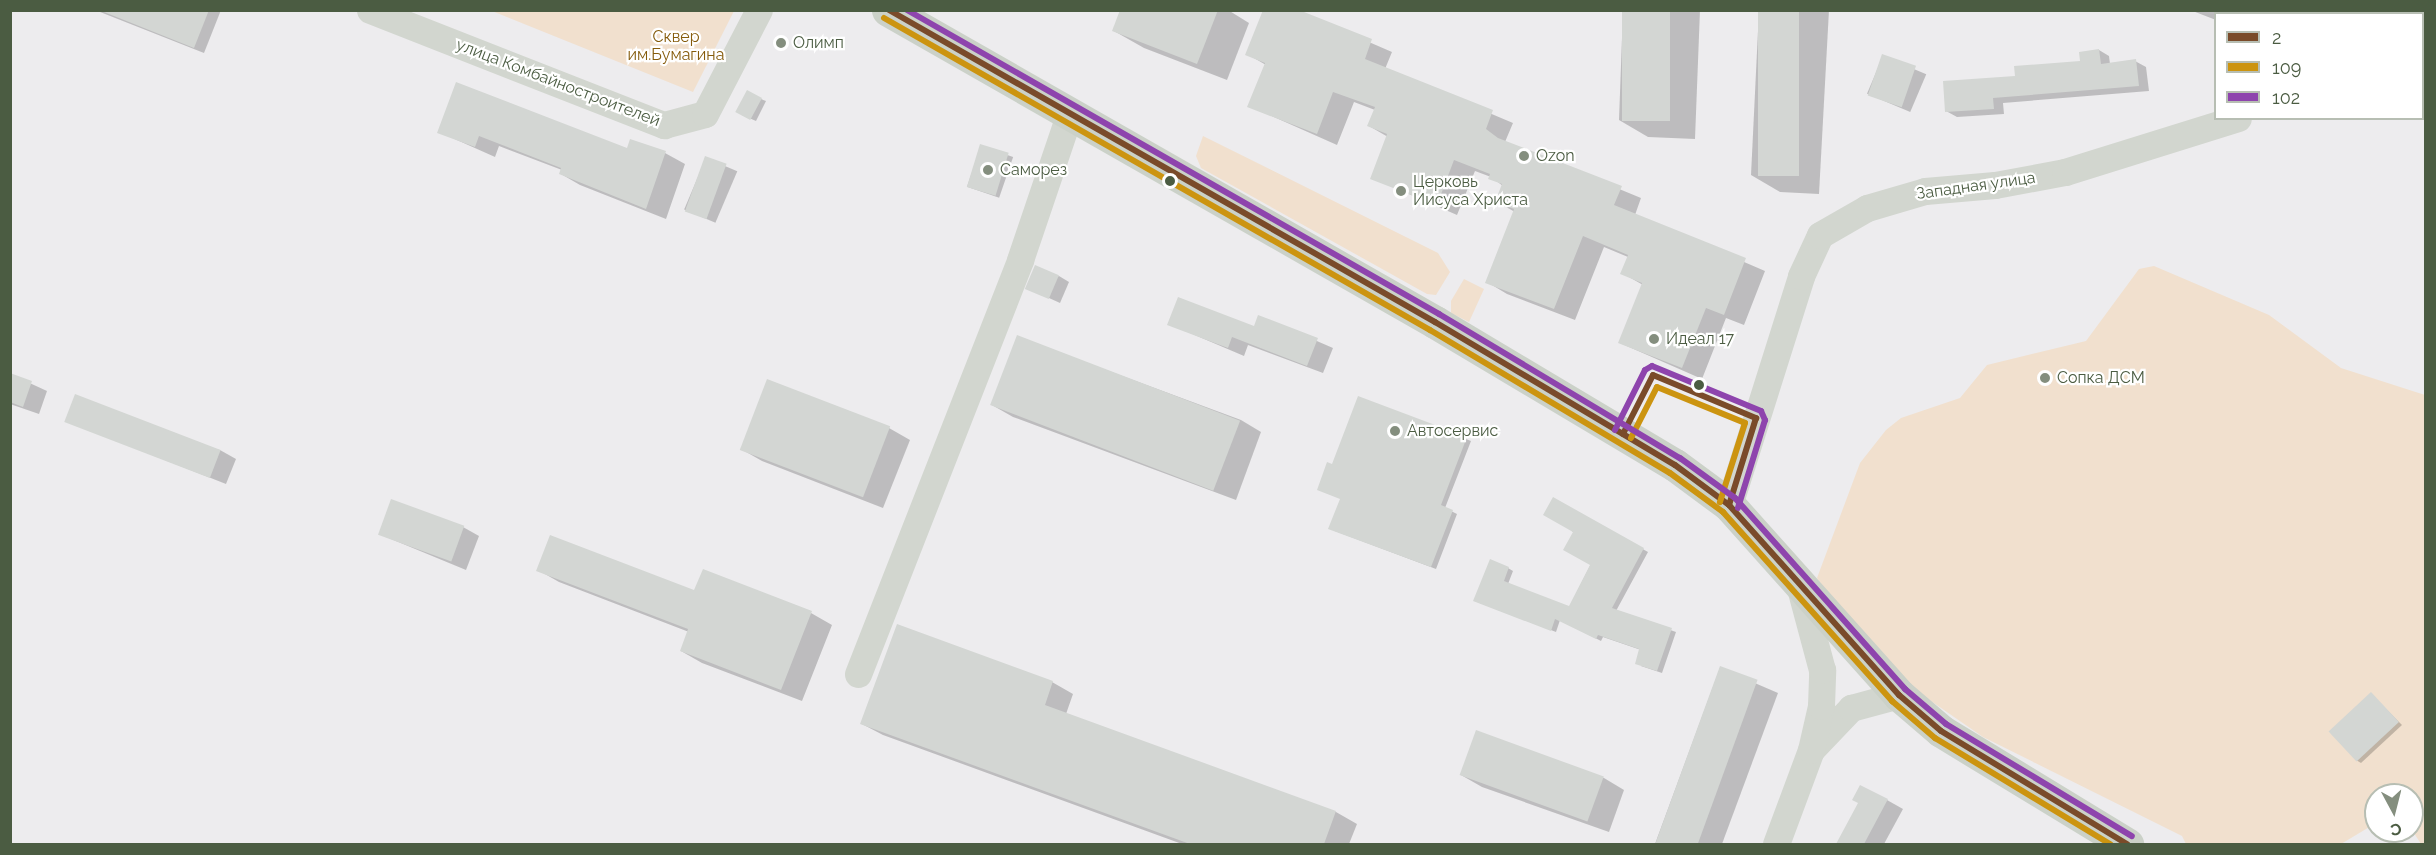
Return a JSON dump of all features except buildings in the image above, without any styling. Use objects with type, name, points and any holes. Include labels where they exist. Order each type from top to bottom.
[{"type":"main road","points":[[888,10],[1435,322],[1675,465],[1729,506],[1899,695],[1941,731],[2127,844]]},
{"type":"street","name":"улица Комбайностроителей","points":[[370,10],[664,124],[705,114],[759,10]]},
{"type":"street","points":[[858,675],[1020,260],[1069,115]]},
{"type":"street","name":"Западная улица","points":[[1729,506],[1801,276],[1820,235],[1867,208],[1925,191],[1995,185],[2065,172],[2232,120]]},
{"type":"street","points":[[1776,844],[1811,750],[1821,706],[1822,670],[1799,583]]},
{"type":"street","points":[[1811,750],[1851,708],[1899,695]]},
{"type":"green space","name":"Сквер им.Бумагина","points":[[492,11],[734,11],[693,92]]},
{"type":"green space","points":[[1203,136],[1438,253],[1450,272],[1436,295],[1427,294],[1201,168],[1196,156]]},
{"type":"green space","points":[[2154,266],[2269,315],[2341,368],[2425,395],[2425,844],[2420,843],[2424,843],[2424,783],[2364,783],[2364,830],[2341,844],[2186,844],[2182,836],[1983,737],[1876,663],[1817,578],[1860,463],[1886,430],[1901,418],[1960,398],[1987,365],[2086,341],[2139,269]]},
{"type":"green space","points":[[1464,279],[1484,289],[1469,322],[1451,313],[1451,301]]},
{"type":"transit line","name":"2","points":[[889,10],[1435,322],[1675,465],[1729,505],[1899,695],[1941,731],[2127,844]]},
{"type":"transit line","name":"102","points":[[907,10],[1439,314],[1680,458],[1735,498],[1905,689],[1946,724],[2132,836]]},
{"type":"transit line","name":"109","points":[[884,18],[1430,330],[1670,473],[1723,512],[1892,701],[1935,738],[2110,844]]},
{"type":"transit line","name":"102","points":[[1615,430],[1645,370],[1652,366],[1761,411],[1765,420],[1738,508]]},
{"type":"transit line","name":"2","points":[[1623,434],[1653,375],[1756,418],[1729,505]]},
{"type":"transit line","name":"109","points":[[1631,438],[1657,387],[1745,423],[1720,502]]},
{"type":"place","name":"Олимп","points":[[781,43]]},
{"type":"place","name":"Ozon","points":[[1524,156]]},
{"type":"place","name":"Саморез","points":[[988,170]]},
{"type":"place","name":"Церковь Иисуса Христа","points":[[1401,191]]},
{"type":"place","name":"Идеал 17","points":[[1654,339]]},
{"type":"place","name":"Сопка ДСМ","points":[[2045,378]]},
{"type":"place","name":"Автосервис","points":[[1395,431]]}]
